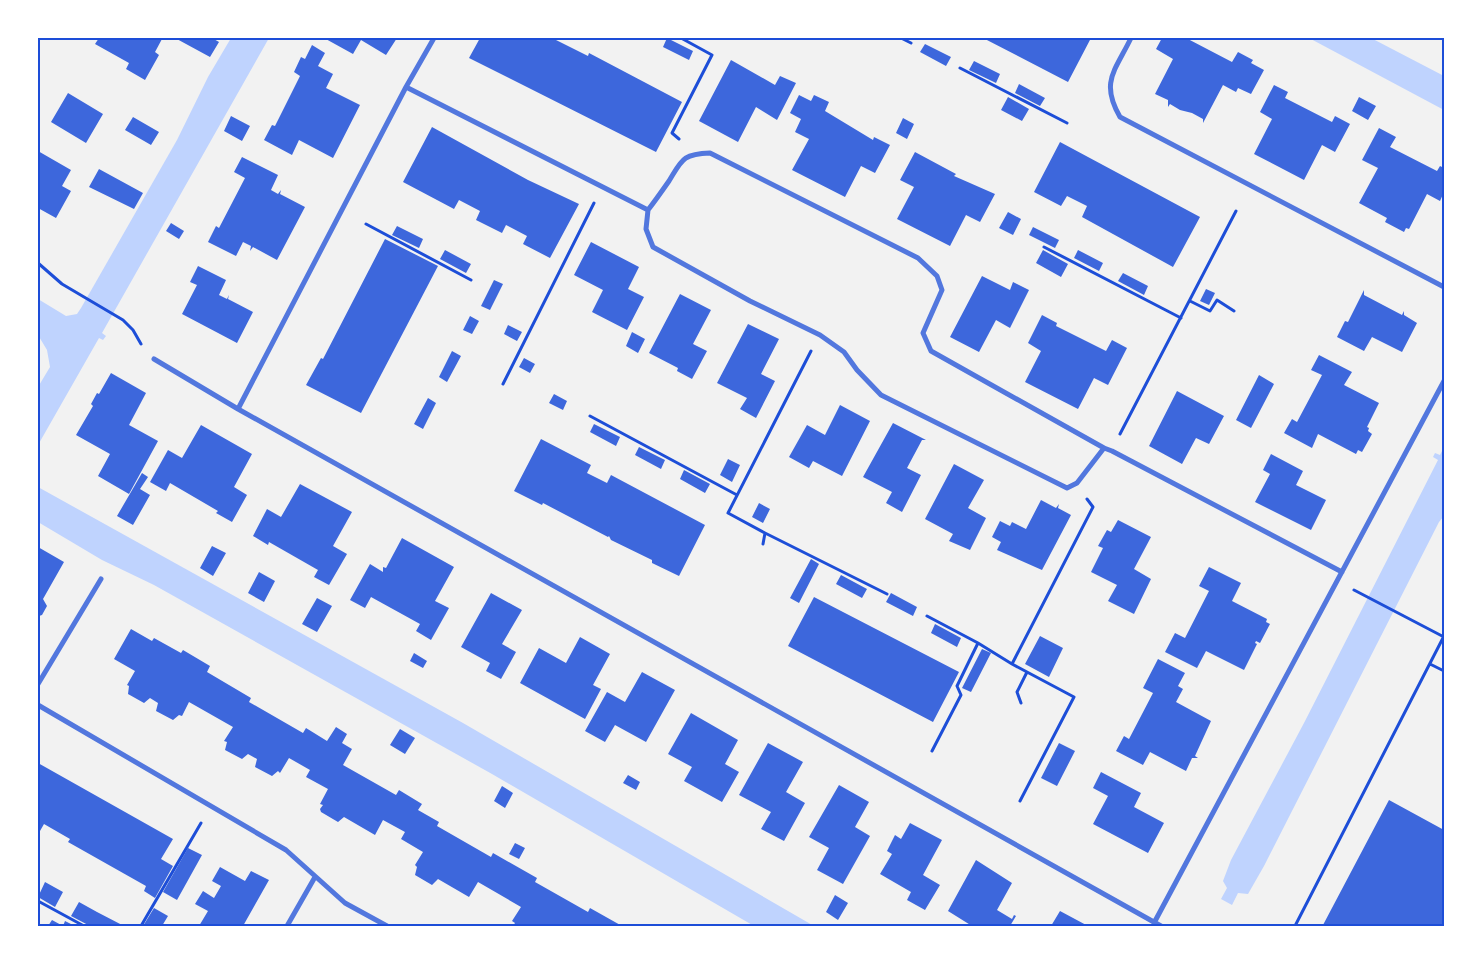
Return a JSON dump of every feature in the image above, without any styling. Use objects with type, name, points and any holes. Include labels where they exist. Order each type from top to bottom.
[{"type":"street","points":[[238,409],[406,87],[434,38]]},
{"type":"street","points":[[1131,38],[1109,83],[1114,106],[1120,117],[1444,287]]},
{"type":"street","points":[[406,87],[648,210]]},
{"type":"street","points":[[1104,448],[1077,484],[1067,488],[881,395],[857,370],[844,352],[820,335],[750,301],[653,247],[646,229],[648,210],[678,164],[694,154],[710,153],[918,258],[937,276],[942,290],[923,333],[931,352],[1104,448],[1342,572]]},
{"type":"street","points":[[154,359],[238,409],[1161,926]]},
{"type":"street","points":[[1154,923],[1444,381]]},
{"type":"street","points":[[38,684],[101,579]]},
{"type":"street","points":[[38,705],[286,850],[345,903],[387,926]]},
{"type":"street","points":[[287,926],[315,877]]},
{"type":"path","points":[[681,38],[712,55],[672,132],[694,154]]},
{"type":"path","points":[[901,38],[912,43]]},
{"type":"path","points":[[960,68],[1067,123]]},
{"type":"path","points":[[503,384],[602,187]]},
{"type":"path","points":[[1112,451],[1236,210]]},
{"type":"path","points":[[366,224],[471,280]]},
{"type":"path","points":[[1044,247],[1181,318]]},
{"type":"path","points":[[38,263],[62,284],[123,320],[133,330],[146,352],[154,359]]},
{"type":"path","points":[[1190,301],[1210,311],[1217,300],[1234,311]]},
{"type":"path","points":[[820,335],[728,513],[887,594]]},
{"type":"path","points":[[590,416],[738,495]]},
{"type":"path","points":[[1012,664],[1093,507],[1077,484]]},
{"type":"path","points":[[763,544],[765,533]]},
{"type":"path","points":[[1295,926],[1444,636],[1355,592]]},
{"type":"path","points":[[927,616],[1074,697],[1020,801]]},
{"type":"path","points":[[932,751],[961,695],[956,686],[978,643]]},
{"type":"path","points":[[1430,664],[1444,671]]},
{"type":"path","points":[[1021,703],[1016,692],[1027,672]]},
{"type":"path","points":[[140,926],[212,805]]},
{"type":"path","points":[[38,901],[84,926]]},
{"type":"water","points":[[231,38],[269,38],[102,333],[106,336],[103,340],[99,338],[38,445],[38,387],[50,367],[47,350],[38,335],[38,299],[66,316],[77,314],[177,140],[208,77]]},
{"type":"water","points":[[1309,38],[1371,38],[1444,76],[1444,110]]},
{"type":"water","points":[[1444,447],[1444,516],[1439,522],[1264,866],[1248,894],[1238,893],[1232,905],[1221,899],[1227,888],[1223,881],[1231,860],[1304,723],[1438,460],[1433,457],[1435,453],[1440,455]]},
{"type":"water","points":[[38,487],[463,723],[814,926],[754,926],[492,774],[154,585],[102,560],[38,522]]},
{"type":"building","points":[[99,38],[162,39],[155,52],[159,55],[145,80],[126,69],[129,63],[95,44]]},
{"type":"building","points":[[175,38],[212,38],[219,42],[210,57]]},
{"type":"building","points":[[324,38],[397,38],[386,55],[361,40],[353,54]]},
{"type":"building","points":[[480,38],[552,38],[588,56],[589,53],[682,102],[656,152],[469,58]]},
{"type":"building","points":[[667,38],[693,51],[689,60],[663,47]]},
{"type":"building","points":[[983,38],[1091,38],[1068,82]]},
{"type":"building","points":[[1162,38],[1186,38],[1232,62],[1238,52],[1253,60],[1251,63],[1264,70],[1251,94],[1238,88],[1236,92],[1223,85],[1203,123],[1203,119],[1192,113],[1180,110],[1170,104],[1168,107],[1168,100],[1155,94],[1173,59],[1156,49]]},
{"type":"building","points":[[925,44],[951,57],[946,66],[920,52]]},
{"type":"building","points":[[312,45],[325,53],[318,66],[333,74],[326,88],[360,105],[333,158],[299,140],[292,155],[264,140],[272,125],[275,126],[300,76],[294,72],[301,57],[305,59]]},
{"type":"building","points":[[731,60],[775,85],[780,76],[796,83],[777,120],[756,107],[738,142],[699,121]]},
{"type":"building","points":[[974,61],[1000,74],[996,83],[969,70]]},
{"type":"building","points":[[1019,84],[1045,98],[1040,106],[1015,93]]},
{"type":"building","points":[[1274,85],[1288,92],[1285,98],[1332,122],[1335,116],[1350,124],[1335,152],[1322,145],[1304,180],[1254,154],[1272,119],[1260,112]]},
{"type":"building","points":[[68,93],[103,114],[86,143],[51,122]]},
{"type":"building","points":[[799,95],[811,101],[814,95],[829,102],[825,111],[873,140],[874,137],[890,145],[875,173],[861,166],[845,197],[792,170],[809,139],[795,132],[801,119],[790,113]]},
{"type":"building","points":[[1008,97],[1029,109],[1022,121],[1001,110]]},
{"type":"building","points":[[1359,97],[1376,106],[1368,120],[1352,111]]},
{"type":"building","points":[[231,116],[250,126],[242,141],[224,131]]},
{"type":"building","points":[[133,117],[159,132],[151,145],[125,130]]},
{"type":"building","points":[[903,118],[914,124],[907,139],[896,133]]},
{"type":"building","points":[[432,127],[528,180],[579,204],[550,258],[523,244],[527,236],[506,225],[502,233],[476,220],[480,211],[459,200],[454,209],[403,182]]},
{"type":"building","points":[[1379,128],[1396,137],[1390,147],[1437,171],[1440,166],[1444,168],[1444,192],[1440,201],[1427,194],[1409,229],[1406,228],[1404,232],[1385,222],[1387,218],[1359,203],[1378,168],[1362,160]]},
{"type":"building","points":[[1060,142],[1200,217],[1173,267],[1082,217],[1087,206],[1067,196],[1061,206],[1034,192]]},
{"type":"building","points":[[38,151],[71,170],[62,186],[71,191],[56,218],[38,208]]},
{"type":"building","points":[[915,152],[956,174],[954,176],[995,194],[980,222],[966,215],[950,246],[897,219],[914,187],[900,180]]},
{"type":"building","points":[[242,157],[278,175],[271,190],[278,194],[281,190],[280,194],[305,207],[277,260],[253,247],[250,251],[251,246],[243,242],[236,256],[208,242],[216,226],[219,228],[245,178],[234,172]]},
{"type":"building","points":[[99,169],[143,193],[134,209],[89,187]]},
{"type":"building","points":[[1008,212],[1021,219],[1013,235],[999,228]]},
{"type":"building","points":[[171,223],[184,231],[179,239],[166,231]]},
{"type":"building","points":[[397,226],[423,239],[419,248],[392,235]]},
{"type":"building","points":[[1033,227],[1059,240],[1055,248],[1029,235]]},
{"type":"building","points":[[385,239],[438,266],[361,413],[306,385],[321,358],[323,359]]},
{"type":"building","points":[[591,242],[639,267],[628,289],[644,297],[627,330],[592,312],[603,290],[574,275]]},
{"type":"building","points":[[445,250],[471,264],[466,273],[440,259]]},
{"type":"building","points":[[1043,250],[1068,264],[1061,277],[1036,263]]},
{"type":"building","points":[[1078,250],[1103,263],[1099,271],[1074,258]]},
{"type":"building","points":[[198,266],[226,280],[219,295],[227,299],[229,295],[228,299],[253,312],[237,343],[182,314],[197,285],[190,282]]},
{"type":"building","points":[[1123,273],[1148,286],[1144,295],[1118,281]]},
{"type":"building","points":[[982,276],[1010,290],[1013,282],[1029,290],[1010,328],[996,320],[979,352],[950,337]]},
{"type":"building","points":[[494,280],[503,284],[490,310],[481,306]]},
{"type":"building","points":[[1206,289],[1215,293],[1209,305],[1200,301]]},
{"type":"building","points":[[1364,290],[1364,295],[1402,315],[1404,311],[1404,315],[1417,323],[1402,352],[1372,337],[1364,351],[1337,337],[1345,321],[1348,322]]},
{"type":"building","points":[[680,294],[711,310],[693,344],[707,351],[692,379],[677,371],[678,368],[649,353]]},
{"type":"building","points":[[1042,315],[1057,323],[1056,326],[1106,351],[1112,340],[1127,348],[1108,385],[1094,378],[1078,409],[1025,382],[1041,351],[1028,343]]},
{"type":"building","points":[[470,316],[479,321],[472,334],[463,330]]},
{"type":"building","points":[[748,324],[779,339],[761,374],[775,381],[756,418],[740,409],[747,398],[717,383]]},
{"type":"building","points":[[508,325],[522,332],[517,341],[504,334]]},
{"type":"building","points":[[632,332],[645,339],[638,353],[626,346]]},
{"type":"building","points":[[452,351],[461,356],[447,382],[439,377]]},
{"type":"building","points":[[1319,355],[1352,372],[1344,385],[1379,403],[1367,427],[1369,428],[1368,431],[1372,434],[1362,452],[1358,450],[1356,454],[1318,434],[1312,448],[1284,433],[1292,419],[1297,422],[1322,375],[1311,370]]},
{"type":"building","points":[[524,358],[535,364],[530,373],[519,367]]},
{"type":"building","points":[[111,373],[146,393],[129,425],[158,441],[129,494],[98,476],[110,454],[76,435],[93,406],[91,404],[97,393],[99,394]]},
{"type":"building","points":[[1259,375],[1274,384],[1251,428],[1236,420]]},
{"type":"building","points":[[1177,391],[1224,416],[1209,444],[1196,438],[1182,464],[1149,446]]},
{"type":"building","points":[[554,394],[567,401],[563,410],[549,403]]},
{"type":"building","points":[[428,398],[436,403],[423,429],[414,424]]},
{"type":"building","points":[[840,405],[870,421],[842,476],[813,461],[809,468],[789,457],[807,425],[825,435]]},
{"type":"building","points":[[893,423],[926,440],[922,440],[907,468],[921,475],[902,512],[886,503],[892,492],[863,477]]},
{"type":"building","points":[[594,424],[620,437],[616,446],[590,432]]},
{"type":"building","points":[[201,425],[252,454],[234,487],[247,495],[232,522],[216,513],[218,511],[170,483],[166,491],[150,482],[168,450],[182,458]]},
{"type":"building","points":[[541,439],[591,465],[587,473],[607,483],[611,475],[705,525],[679,576],[652,563],[652,560],[611,540],[609,536],[543,503],[542,505],[514,491]]},
{"type":"building","points":[[639,447],[665,460],[661,469],[635,455]]},
{"type":"building","points":[[1271,454],[1303,471],[1296,485],[1326,500],[1311,530],[1255,502],[1270,474],[1263,470]]},
{"type":"building","points":[[728,459],[740,465],[732,482],[720,475]]},
{"type":"building","points":[[954,464],[984,480],[968,508],[986,518],[970,550],[949,541],[953,534],[925,519]]},
{"type":"building","points":[[684,470],[710,484],[705,493],[680,479]]},
{"type":"building","points":[[142,473],[148,477],[140,489],[150,495],[133,525],[117,516]]},
{"type":"building","points":[[300,484],[352,512],[333,546],[347,554],[329,585],[314,577],[318,570],[269,542],[268,545],[253,536],[267,509],[281,517]]},
{"type":"building","points":[[1041,500],[1056,508],[1059,504],[1058,508],[1071,515],[1042,570],[997,550],[1001,542],[992,537],[1000,521],[1010,526],[1012,522],[1026,529]]},
{"type":"building","points":[[759,503],[770,509],[763,523],[752,517]]},
{"type":"building","points":[[1118,520],[1151,537],[1134,569],[1151,579],[1134,614],[1108,601],[1117,585],[1091,572],[1103,548],[1098,546],[1107,530],[1111,532]]},
{"type":"building","points":[[402,538],[454,567],[435,601],[449,608],[431,640],[416,631],[420,624],[371,597],[365,608],[350,600],[370,564],[383,572],[383,567],[386,568]]},
{"type":"building","points":[[212,546],[226,553],[213,576],[200,568]]},
{"type":"building","points":[[38,547],[64,562],[43,599],[47,606],[42,615],[39,616]]},
{"type":"building","points":[[811,559],[819,564],[799,603],[790,598]]},
{"type":"building","points":[[1209,567],[1241,583],[1232,601],[1267,619],[1266,622],[1270,624],[1260,643],[1256,641],[1255,643],[1257,644],[1244,670],[1206,651],[1197,668],[1165,652],[1175,633],[1185,638],[1209,591],[1199,586]]},
{"type":"building","points":[[259,572],[275,581],[264,602],[248,593]]},
{"type":"building","points":[[841,575],[867,589],[862,598],[836,584]]},
{"type":"building","points":[[491,593],[522,610],[502,644],[516,652],[501,679],[486,671],[490,663],[461,647]]},
{"type":"building","points":[[891,593],[917,607],[913,616],[886,602]]},
{"type":"building","points":[[814,597],[959,672],[933,722],[788,646]]},
{"type":"building","points":[[317,598],[332,606],[317,632],[302,624]]},
{"type":"building","points":[[935,624],[961,638],[957,647],[931,633]]},
{"type":"building","points":[[131,629],[152,641],[154,638],[181,653],[183,650],[210,666],[207,672],[251,698],[249,702],[303,733],[306,728],[327,741],[336,727],[347,734],[342,743],[352,749],[343,765],[396,795],[399,790],[422,804],[418,810],[439,822],[437,826],[491,857],[493,853],[537,878],[535,882],[588,912],[590,908],[622,926],[513,926],[515,923],[512,921],[521,907],[478,882],[469,897],[438,879],[432,885],[415,875],[417,867],[415,865],[423,852],[401,839],[405,832],[383,820],[375,835],[344,817],[338,822],[321,812],[320,809],[323,805],[320,804],[328,789],[306,777],[310,770],[289,758],[280,773],[278,771],[272,776],[255,767],[257,759],[248,754],[242,759],[225,750],[227,742],[224,741],[233,727],[189,702],[182,716],[179,715],[173,720],[156,711],[158,703],[150,698],[144,703],[128,694],[129,686],[127,685],[135,671],[114,659]]},
{"type":"building","points":[[1040,636],[1063,648],[1049,677],[1025,664]]},
{"type":"building","points":[[580,637],[610,654],[593,685],[601,689],[585,719],[520,683],[539,648],[566,663]]},
{"type":"building","points":[[982,649],[991,653],[971,692],[962,688]]},
{"type":"building","points":[[414,653],[427,661],[423,668],[410,661]]},
{"type":"building","points":[[1158,659],[1185,673],[1178,686],[1183,689],[1176,702],[1211,721],[1195,756],[1198,758],[1192,758],[1186,771],[1150,752],[1143,765],[1116,751],[1124,736],[1129,739],[1153,693],[1143,688]]},
{"type":"building","points":[[642,672],[675,690],[646,742],[615,725],[605,742],[585,731],[607,692],[625,702]]},
{"type":"building","points":[[691,713],[738,740],[725,764],[739,772],[722,802],[684,781],[692,767],[668,754]]},
{"type":"building","points":[[400,729],[415,738],[405,754],[390,745]]},
{"type":"building","points":[[768,743],[803,762],[786,792],[805,803],[784,841],[761,829],[771,812],[739,795]]},
{"type":"building","points":[[1059,743],[1075,751],[1057,786],[1041,778]]},
{"type":"building","points":[[38,763],[173,839],[161,859],[173,866],[155,898],[144,891],[146,886],[68,842],[70,839],[44,824],[40,831],[38,830]]},
{"type":"building","points":[[1101,772],[1141,793],[1134,807],[1164,823],[1148,853],[1093,824],[1108,796],[1093,788]]},
{"type":"building","points":[[628,775],[640,782],[636,790],[623,783]]},
{"type":"building","points":[[839,785],[869,802],[855,827],[870,836],[843,884],[817,870],[829,848],[809,837]]},
{"type":"building","points":[[502,786],[513,793],[505,808],[494,801]]},
{"type":"building","points":[[1389,800],[1444,830],[1444,926],[1323,925]]},
{"type":"building","points":[[910,823],[942,840],[923,875],[940,885],[925,910],[907,900],[911,892],[880,874],[892,854],[887,851],[895,835],[901,839]]},
{"type":"building","points":[[515,843],[525,848],[519,859],[509,854]]},
{"type":"building","points":[[188,848],[202,855],[177,900],[163,892]]},
{"type":"building","points":[[976,860],[1012,883],[997,910],[1012,919],[1014,915],[1016,916],[1010,926],[972,926],[948,911]]},
{"type":"building","points":[[220,867],[245,881],[251,871],[269,880],[243,926],[199,926],[208,911],[195,904],[203,891],[214,898],[221,886],[212,881]]},
{"type":"building","points":[[45,882],[63,892],[55,907],[38,897]]},
{"type":"building","points":[[835,895],[848,903],[838,920],[826,912]]},
{"type":"building","points":[[79,902],[124,926],[90,926],[71,916]]},
{"type":"building","points":[[154,908],[168,916],[162,926],[143,926]]},
{"type":"building","points":[[1060,911],[1088,926],[1051,926]]},
{"type":"building","points":[[52,920],[63,926],[48,926]]},
{"type":"building","points":[[65,921],[75,926],[63,926]]}]
